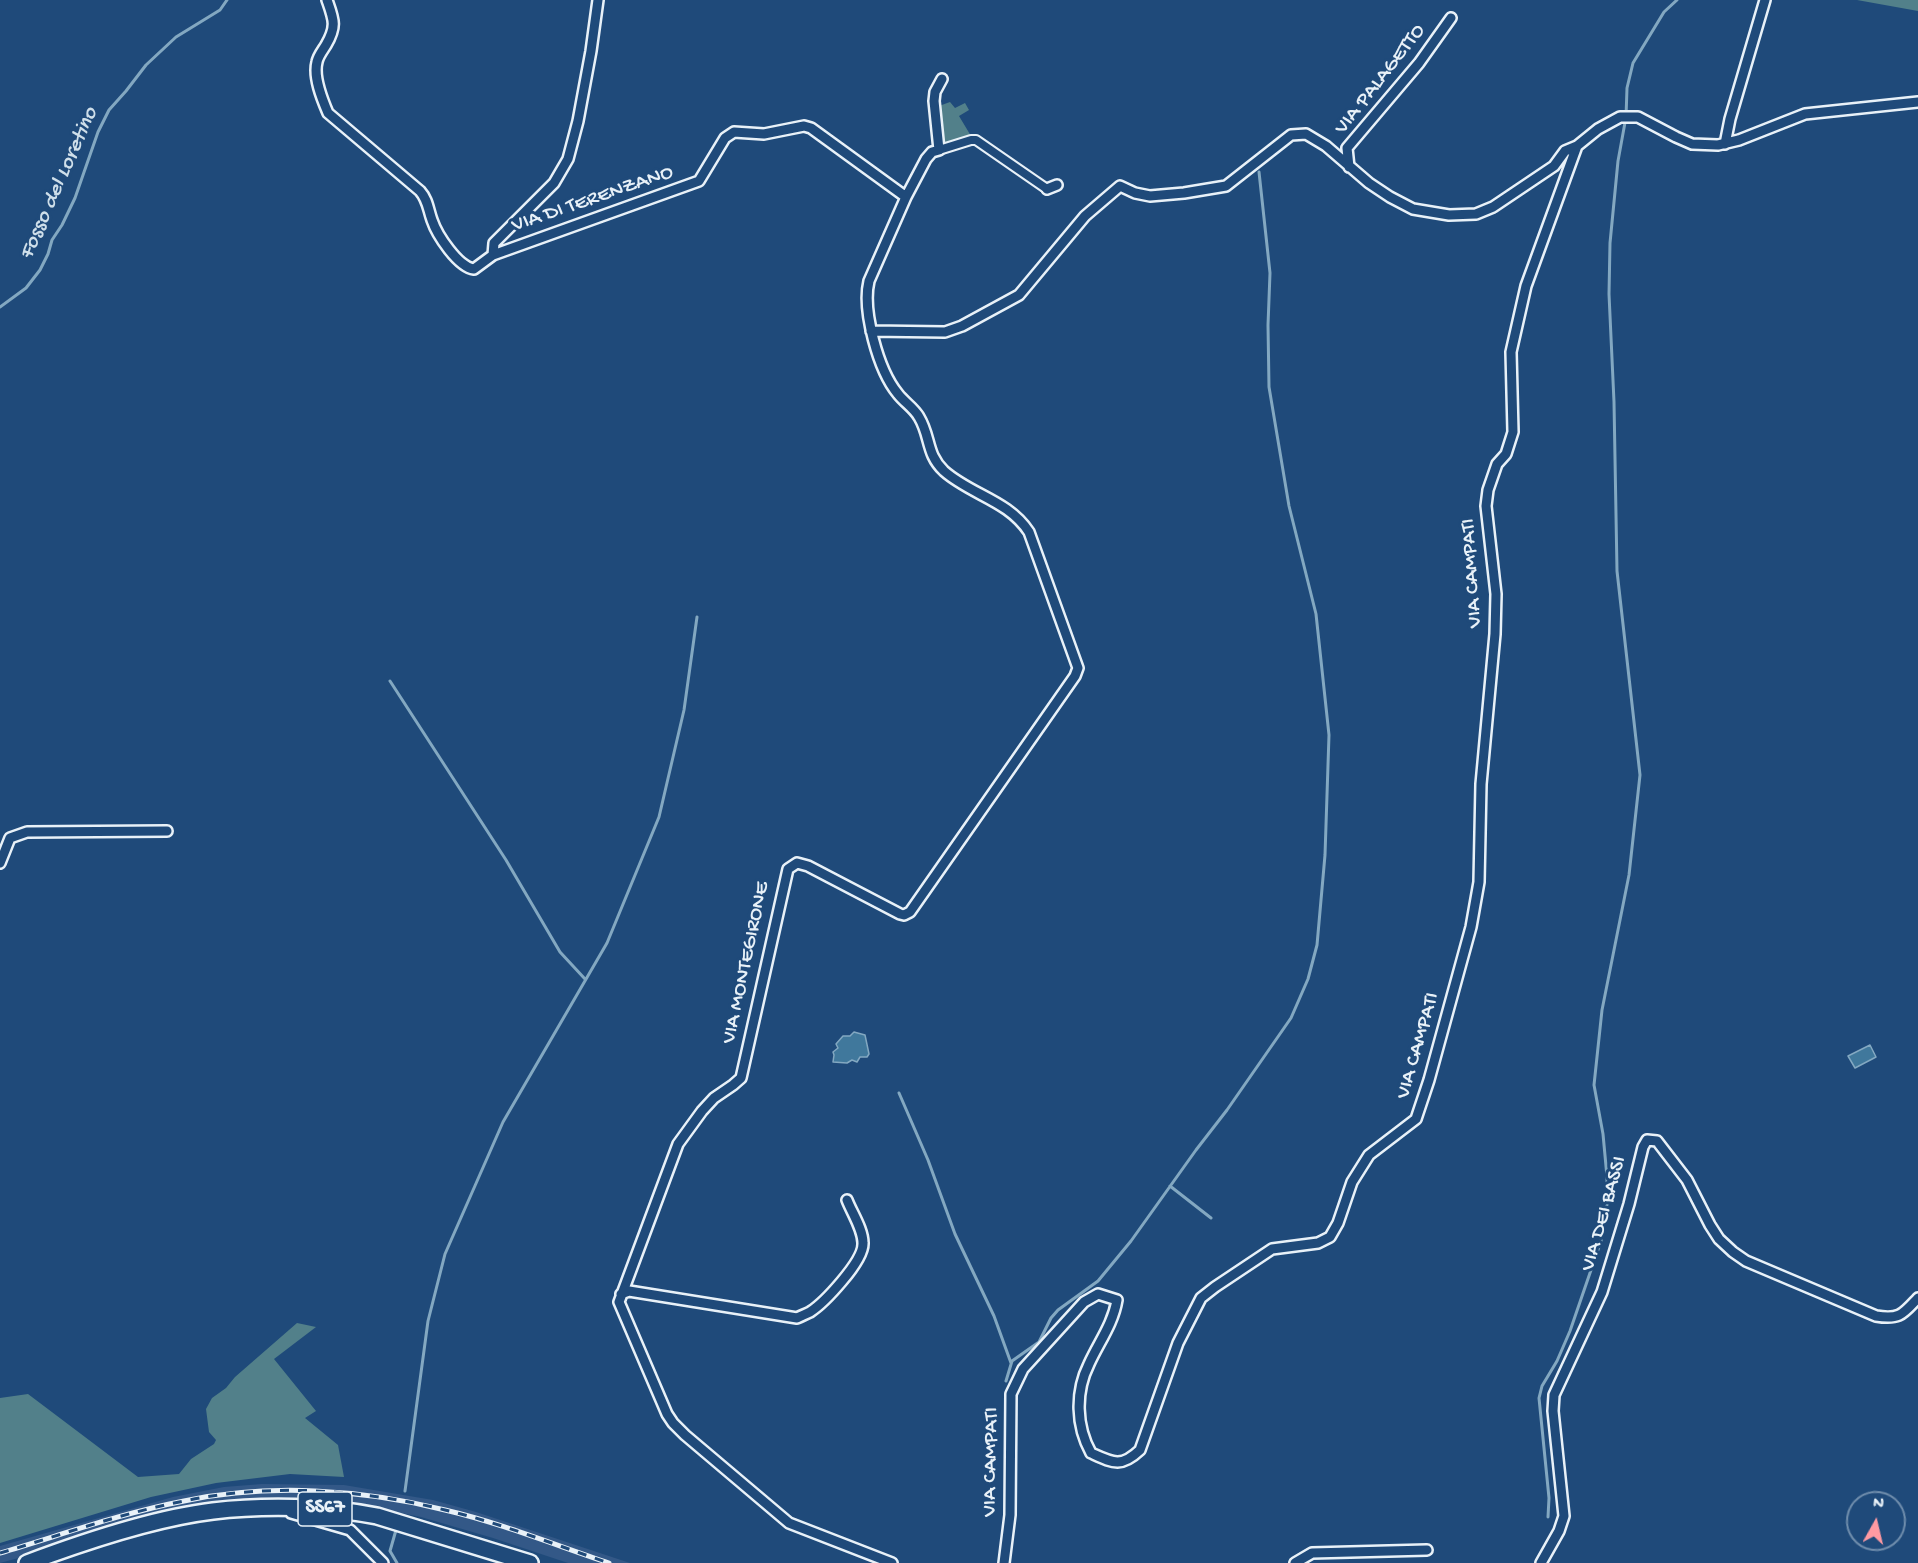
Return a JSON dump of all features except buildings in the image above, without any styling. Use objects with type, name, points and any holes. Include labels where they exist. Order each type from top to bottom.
[{"type":"main road","name":"SS67","points":[[27,1563],[116,1534],[186,1516],[213,1511],[274,1509],[325,1509],[377,1516],[530,1563]]},
{"type":"street","name":"VIA DI TERENZANO","points":[[327,0],[334,29],[317,60],[316,71],[328,113],[426,198],[433,222],[445,243],[463,265],[474,269],[493,255],[699,182],[716,149],[725,138],[734,132],[764,134],[804,126],[811,128],[906,197]]},
{"type":"street","points":[[493,255],[494,243],[554,183],[568,159],[576,131],[598,0]]},
{"type":"street","points":[[1725,144],[1730,119],[1765,0]]},
{"type":"street","name":"VIA PALAGETTO","points":[[1349,166],[1347,148],[1419,63],[1450,18]]},
{"type":"street","points":[[939,150],[934,101],[935,92],[942,79]]},
{"type":"street","points":[[1132,197],[1184,193],[1226,186],[1291,135],[1306,134],[1329,149],[1390,197],[1413,209],[1449,215],[1476,214],[1493,207],[1554,165],[1565,151],[1577,147],[1604,125],[1620,117],[1638,117],[1692,144],[1725,144],[1805,114],[1918,102]]},
{"type":"street","points":[[1052,187],[976,140],[932,152],[906,197],[869,281],[866,293],[871,332],[945,332],[962,326],[1019,295],[1085,216],[1120,186],[1135,193],[1150,196]]},
{"type":"street","name":"VIA CAMPATI","points":[[1004,1563],[1010,1515],[1011,1394],[1023,1369],[1084,1302],[1098,1294],[1117,1300],[1112,1321],[1088,1366],[1079,1404],[1082,1429],[1091,1453],[1119,1462],[1130,1460],[1140,1450],[1178,1343],[1202,1298],[1272,1249],[1318,1243],[1329,1237],[1338,1222],[1352,1182],[1369,1155],[1416,1119],[1471,927],[1479,882],[1481,784],[1496,634],[1496,604],[1486,506],[1488,490],[1497,464],[1506,454],[1513,432],[1511,352],[1526,286],[1577,147]]},
{"type":"street","points":[[1329,149],[1347,148]]},
{"type":"street","name":"VIA MONTEGIRONE","points":[[621,1294],[678,1144],[714,1098],[741,1078],[788,868],[797,863],[808,866],[900,914],[910,912],[1076,676],[1077,662],[1029,532],[1020,519],[1008,509],[955,479],[934,460],[919,417],[897,393],[886,373],[871,332]]},
{"type":"street","points":[[0,863],[10,838],[27,832],[167,831]]},
{"type":"street","name":"VIA DEI BASSI","points":[[1541,1563],[1559,1531],[1564,1516],[1553,1411],[1554,1395],[1602,1292],[1629,1204],[1643,1147],[1647,1140],[1657,1141],[1676,1164],[1719,1239],[1746,1261],[1876,1316],[1897,1317],[1905,1313],[1918,1298]]},
{"type":"street","points":[[847,1200],[863,1243],[861,1253],[825,1300],[810,1312],[797,1318],[630,1291],[621,1294],[620,1302],[673,1423],[780,1517],[892,1563]]},
{"type":"street","points":[[274,1509],[350,1530],[383,1563]]},
{"type":"street","points":[[1295,1563],[1312,1553],[1427,1550]]},
{"type":"shaded area","points":[[854,1032],[865,1035],[869,1054],[867,1057],[860,1057],[857,1062],[852,1060],[847,1063],[833,1062],[833,1052],[838,1048],[836,1044],[843,1036],[850,1036]]},
{"type":"shaded area","points":[[1870,1045],[1876,1057],[1855,1068],[1848,1056]]},
{"type":"shaded area","points":[[262,1484],[344,1485],[433,1500],[630,1563],[568,1563],[421,1517],[345,1502],[300,1501],[248,1503],[0,1563],[0,1546],[173,1497],[224,1487]]},
{"type":"green space","points":[[1857,0],[1918,0],[1918,11]]},
{"type":"green space","points":[[950,102],[955,108],[965,103],[969,110],[959,116],[971,136],[945,146],[939,106]]},
{"type":"green space","points":[[297,1323],[316,1327],[274,1359],[316,1411],[305,1418],[338,1445],[344,1477],[290,1474],[216,1483],[151,1497],[0,1543],[0,1398],[28,1394],[138,1477],[179,1474],[191,1459],[214,1444],[216,1440],[209,1432],[206,1409],[212,1398]]},
{"type":"waterway","name":"Fosso del Loretino","points":[[0,307],[26,288],[40,270],[52,240],[75,198],[98,132],[109,110],[146,65],[176,37],[220,10],[227,0]]},
{"type":"waterway","points":[[1548,1517],[1549,1498],[1539,1398],[1542,1386],[1557,1361],[1570,1331],[1601,1241],[1607,1204],[1603,1134],[1594,1085],[1602,1010],[1629,875],[1640,775],[1617,571],[1614,402],[1609,294],[1610,243],[1618,161],[1626,117],[1627,88],[1633,63],[1664,12],[1677,0]]},
{"type":"waterway","points":[[1006,1381],[1012,1361],[1039,1342],[1051,1318],[1058,1310],[1098,1281],[1131,1241],[1227,1110],[1291,1018],[1308,979],[1317,945],[1325,855],[1329,735],[1316,614],[1289,506],[1269,387],[1270,273],[1259,172]]},
{"type":"waterway","points":[[405,1491],[428,1321],[445,1254],[503,1122],[607,943],[659,817],[684,710],[697,617]]},
{"type":"waterway","points":[[390,681],[506,860],[560,952],[585,979]]},
{"type":"waterway","points":[[899,1093],[928,1160],[955,1234],[994,1316],[1011,1363]]},
{"type":"waterway","points":[[1170,1186],[1211,1218]]},
{"type":"waterway","points":[[396,1530],[390,1551],[397,1563]]},
{"type":"railway","points":[[0,1553],[161,1506],[216,1495],[282,1490],[381,1497],[445,1510],[507,1528],[609,1563]]}]
